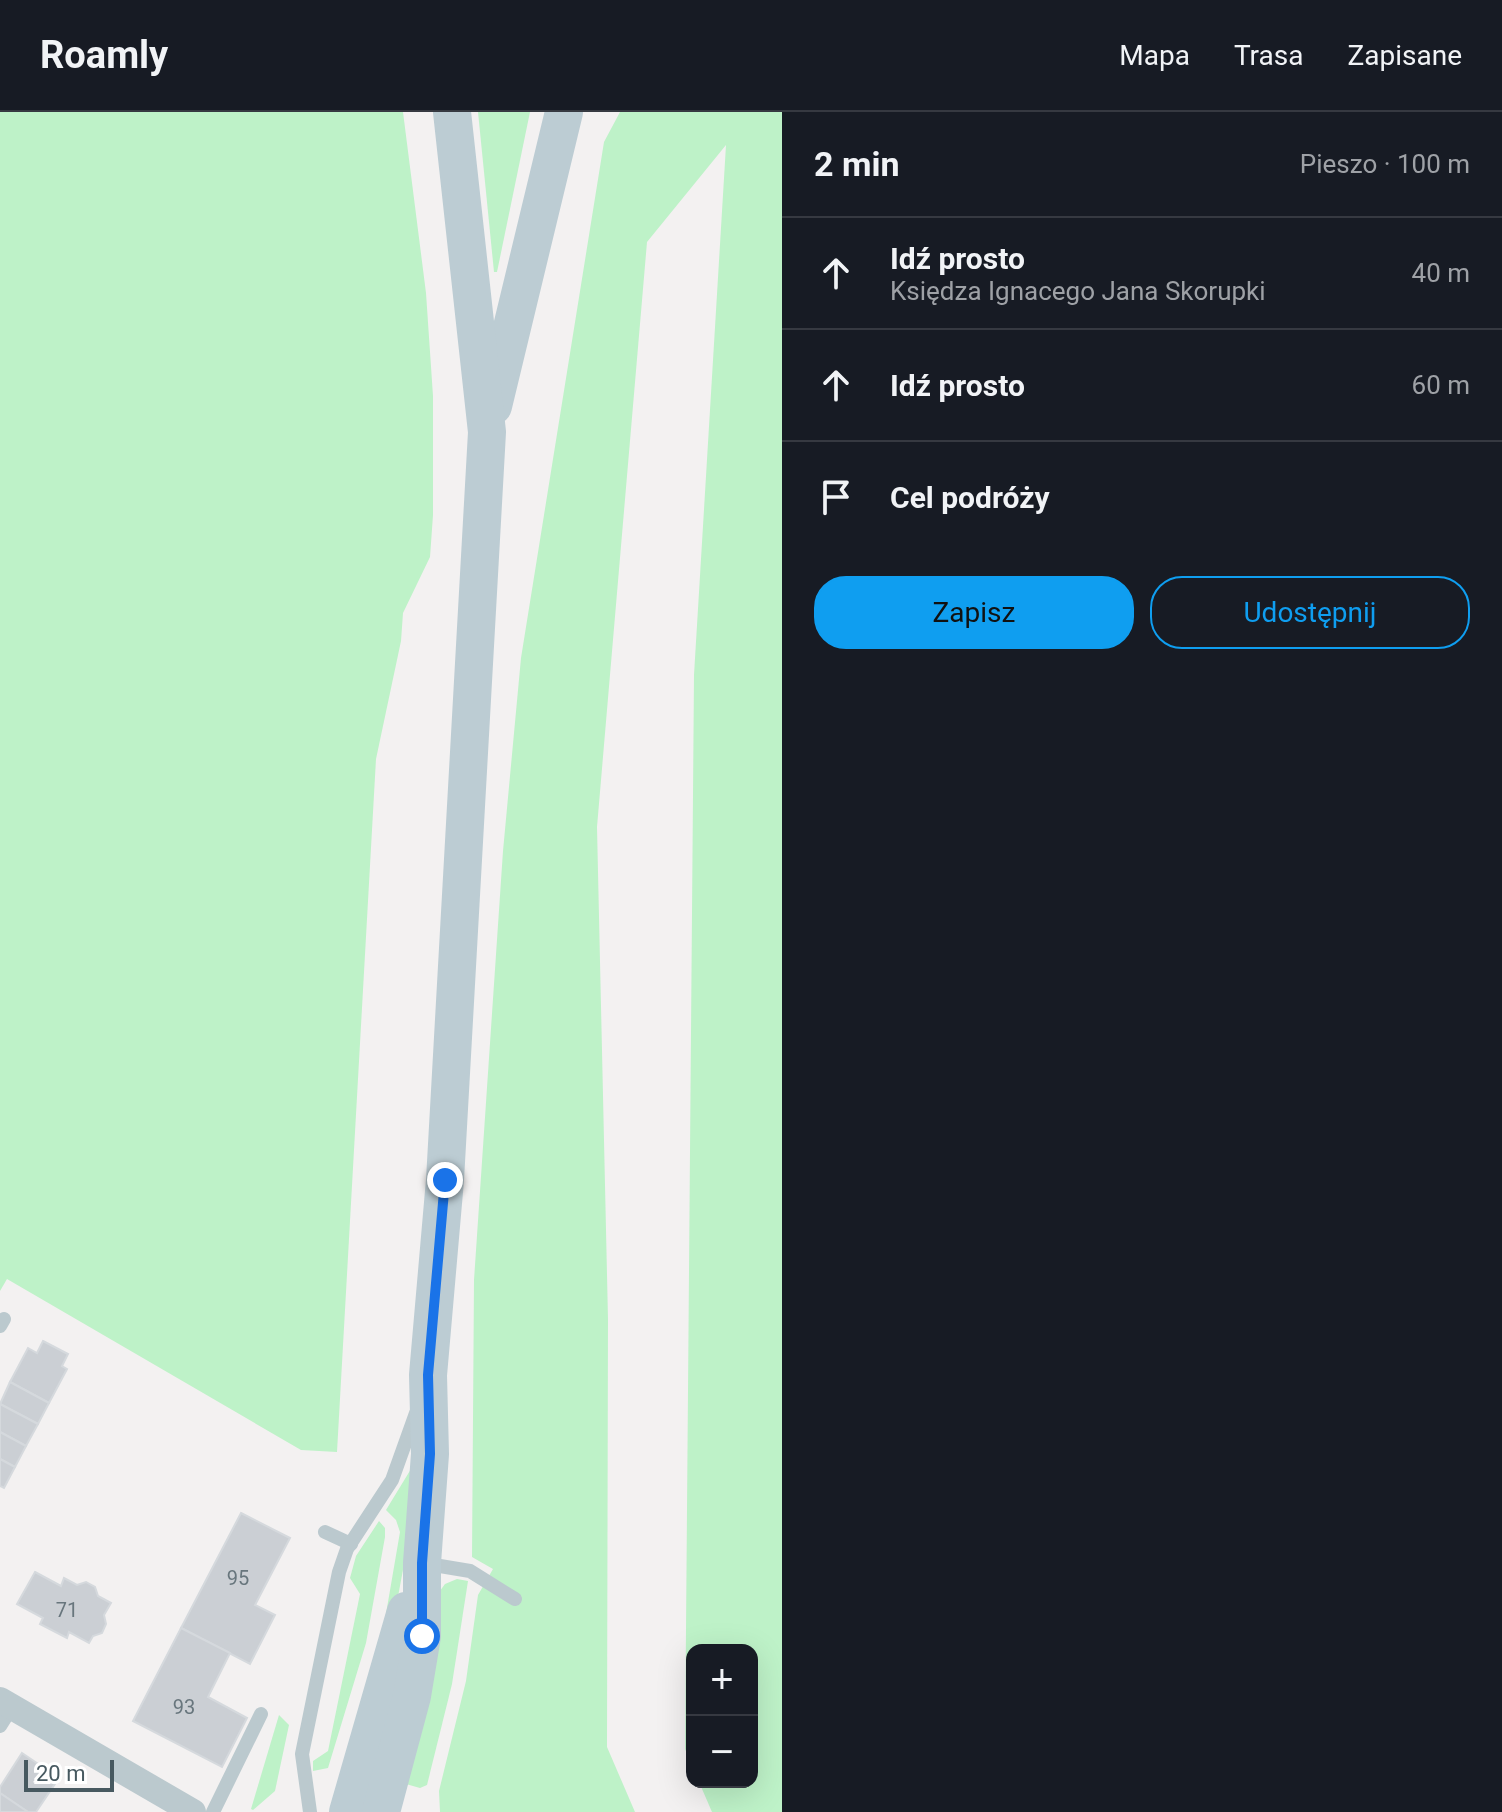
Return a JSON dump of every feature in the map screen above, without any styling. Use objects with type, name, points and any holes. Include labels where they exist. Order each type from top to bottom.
[{"type":"main road","points":[[381,1812],[418,1667],[424,1612],[422,1563],[430,1454],[428,1375],[450,1101],[487,432],[452,112]]},
{"type":"main road","points":[[487,432],[564,112]]},
{"type":"main road","points":[[348,1812],[422,1563]]},
{"type":"street","points":[[4,1711],[193,1812]]},
{"type":"lane","points":[[310,1812],[302,1773],[304,1742],[339,1572],[351,1544],[392,1480],[428,1375]]},
{"type":"lane","points":[[325,1532],[351,1544]]},
{"type":"lane","points":[[422,1563],[470,1571],[515,1599]]},
{"type":"lane","points":[[213,1812],[261,1714]]},
{"type":"green space","points":[[0,112],[403,112],[426,293],[433,396],[433,515],[430,557],[403,613],[401,641],[376,759],[337,1452],[301,1450],[7,1279],[0,1291]]},
{"type":"green space","points":[[478,112],[530,112],[497,272],[494,272]]},
{"type":"green space","points":[[620,112],[782,112],[782,1812],[712,1812],[702,1788],[758,1788],[758,1644],[686,1644],[686,1751],[685,1749],[694,675],[726,145],[647,242],[597,827],[608,1319],[607,1747],[635,1812],[440,1812],[439,1791],[466,1681],[478,1595],[493,1569],[472,1557],[474,1280],[503,851],[521,658],[604,142]]},
{"type":"green space","points":[[411,1469],[405,1559],[391,1634],[382,1637],[400,1532],[396,1520],[386,1510]]},
{"type":"green space","points":[[379,1521],[385,1528],[385,1537],[366,1643],[328,1768],[313,1771],[313,1761],[328,1751],[360,1594],[350,1578],[356,1556]]},
{"type":"green space","points":[[457,1579],[468,1581],[452,1684],[427,1785],[420,1788],[399,1782],[437,1595],[445,1584]]},
{"type":"green space","points":[[279,1715],[289,1725],[275,1791],[253,1810],[251,1809]]},
{"type":"building","points":[[43,1341],[68,1354],[62,1366],[67,1369],[49,1403],[10,1382],[28,1348],[37,1353]]},
{"type":"building","points":[[10,1382],[49,1403],[38,1424],[0,1404]]},
{"type":"building","points":[[0,1404],[38,1424],[26,1446],[0,1432]]},
{"type":"building","points":[[0,1432],[26,1446],[15,1467],[0,1459]]},
{"type":"building","points":[[0,1459],[15,1467],[4,1488],[0,1486]]},
{"type":"building","points":[[241,1513],[290,1538],[255,1605],[275,1615],[250,1664],[181,1628]]},
{"type":"building","points":[[35,1572],[61,1586],[64,1578],[77,1585],[86,1582],[95,1587],[98,1596],[111,1603],[104,1615],[106,1624],[102,1633],[93,1636],[89,1643],[69,1632],[67,1638],[40,1624],[43,1618],[17,1604]]},
{"type":"building","points":[[181,1628],[230,1653],[208,1697],[247,1718],[222,1767],[133,1721]]},
{"type":"building","points":[[22,1753],[59,1778],[36,1812],[28,1812],[0,1793],[0,1787]]},
{"type":"building","points":[[0,1793],[28,1812],[0,1812]]},
{"type":"route","points":[[422,1636],[422,1563],[430,1454],[428,1375],[445,1180]]}]
